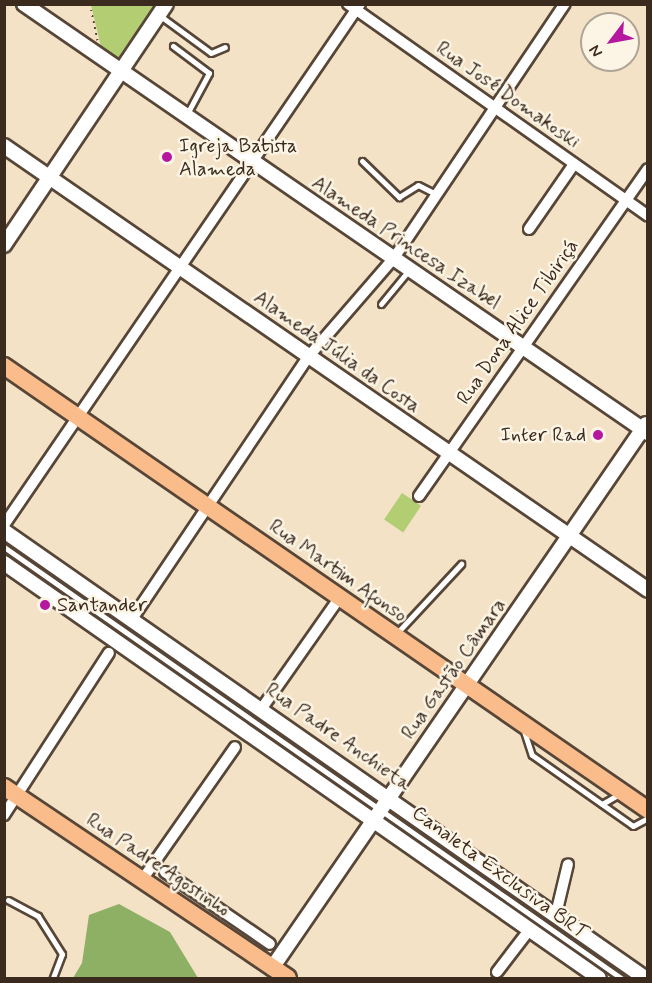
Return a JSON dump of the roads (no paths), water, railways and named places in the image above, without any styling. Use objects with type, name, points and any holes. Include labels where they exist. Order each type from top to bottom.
[{"type":"main road","name":"Rua Martim Afonso","points":[[4,366],[648,810]]},
{"type":"main road","name":"Rua Padre Agostinho","points":[[10,791],[288,978]]},
{"type":"street","name":"Alameda Princesa Izabel","points":[[24,4],[523,347],[646,428]]},
{"type":"street","points":[[132,619],[309,356],[394,258],[565,4]]},
{"type":"street","points":[[4,525],[253,162],[355,6]]},
{"type":"street","name":"Rua José Domakoski","points":[[355,6],[648,216]]},
{"type":"street","points":[[4,245],[162,10]]},
{"type":"street","name":"Alameda Júlia da Costa","points":[[4,146],[648,590]]},
{"type":"street","points":[[529,229],[574,164]]},
{"type":"street","name":"Rua Dona Alice Tibiriçá","points":[[419,496],[648,169]]},
{"type":"street","name":"Rua Gastão Câmara","points":[[265,963],[382,807],[646,428]]},
{"type":"street","name":"Rua Padre Anchieta","points":[[4,531],[262,708],[530,929],[598,978]]},
{"type":"street","name":"Rua Padre Anchieta","points":[[4,563],[382,807],[555,914],[645,978]]},
{"type":"street","points":[[262,708],[340,597]]},
{"type":"street","points":[[4,815],[10,791],[109,653]]},
{"type":"street","points":[[142,880],[235,747]]},
{"type":"street","points":[[555,914],[568,864]]},
{"type":"street","points":[[165,872],[270,944]]},
{"type":"street","points":[[159,891],[179,882]]},
{"type":"street","points":[[497,972],[530,929]]},
{"type":"street","points":[[256,935],[265,963]]},
{"type":"lane","points":[[162,10],[211,53],[225,47]]},
{"type":"lane","points":[[173,46],[209,73],[186,116]]},
{"type":"lane","points":[[362,161],[399,197],[418,185],[436,194]]},
{"type":"lane","points":[[381,304],[410,269]]},
{"type":"lane","name":"Canaleta Exclusiva BRT","points":[[4,548],[382,807],[621,978]]},
{"type":"lane","points":[[395,635],[461,564]]},
{"type":"lane","points":[[523,724],[532,755],[633,826],[648,818]]},
{"type":"lane","points":[[602,804],[622,793]]},
{"type":"lane","points":[[8,900],[38,916],[62,954],[53,978]]},
{"type":"place","name":"Igreja Batista Alameda","points":[[167,157]]},
{"type":"place","name":"Inter Rad","points":[[598,435]]},
{"type":"place","name":"Santander","points":[[45,605]]}]
